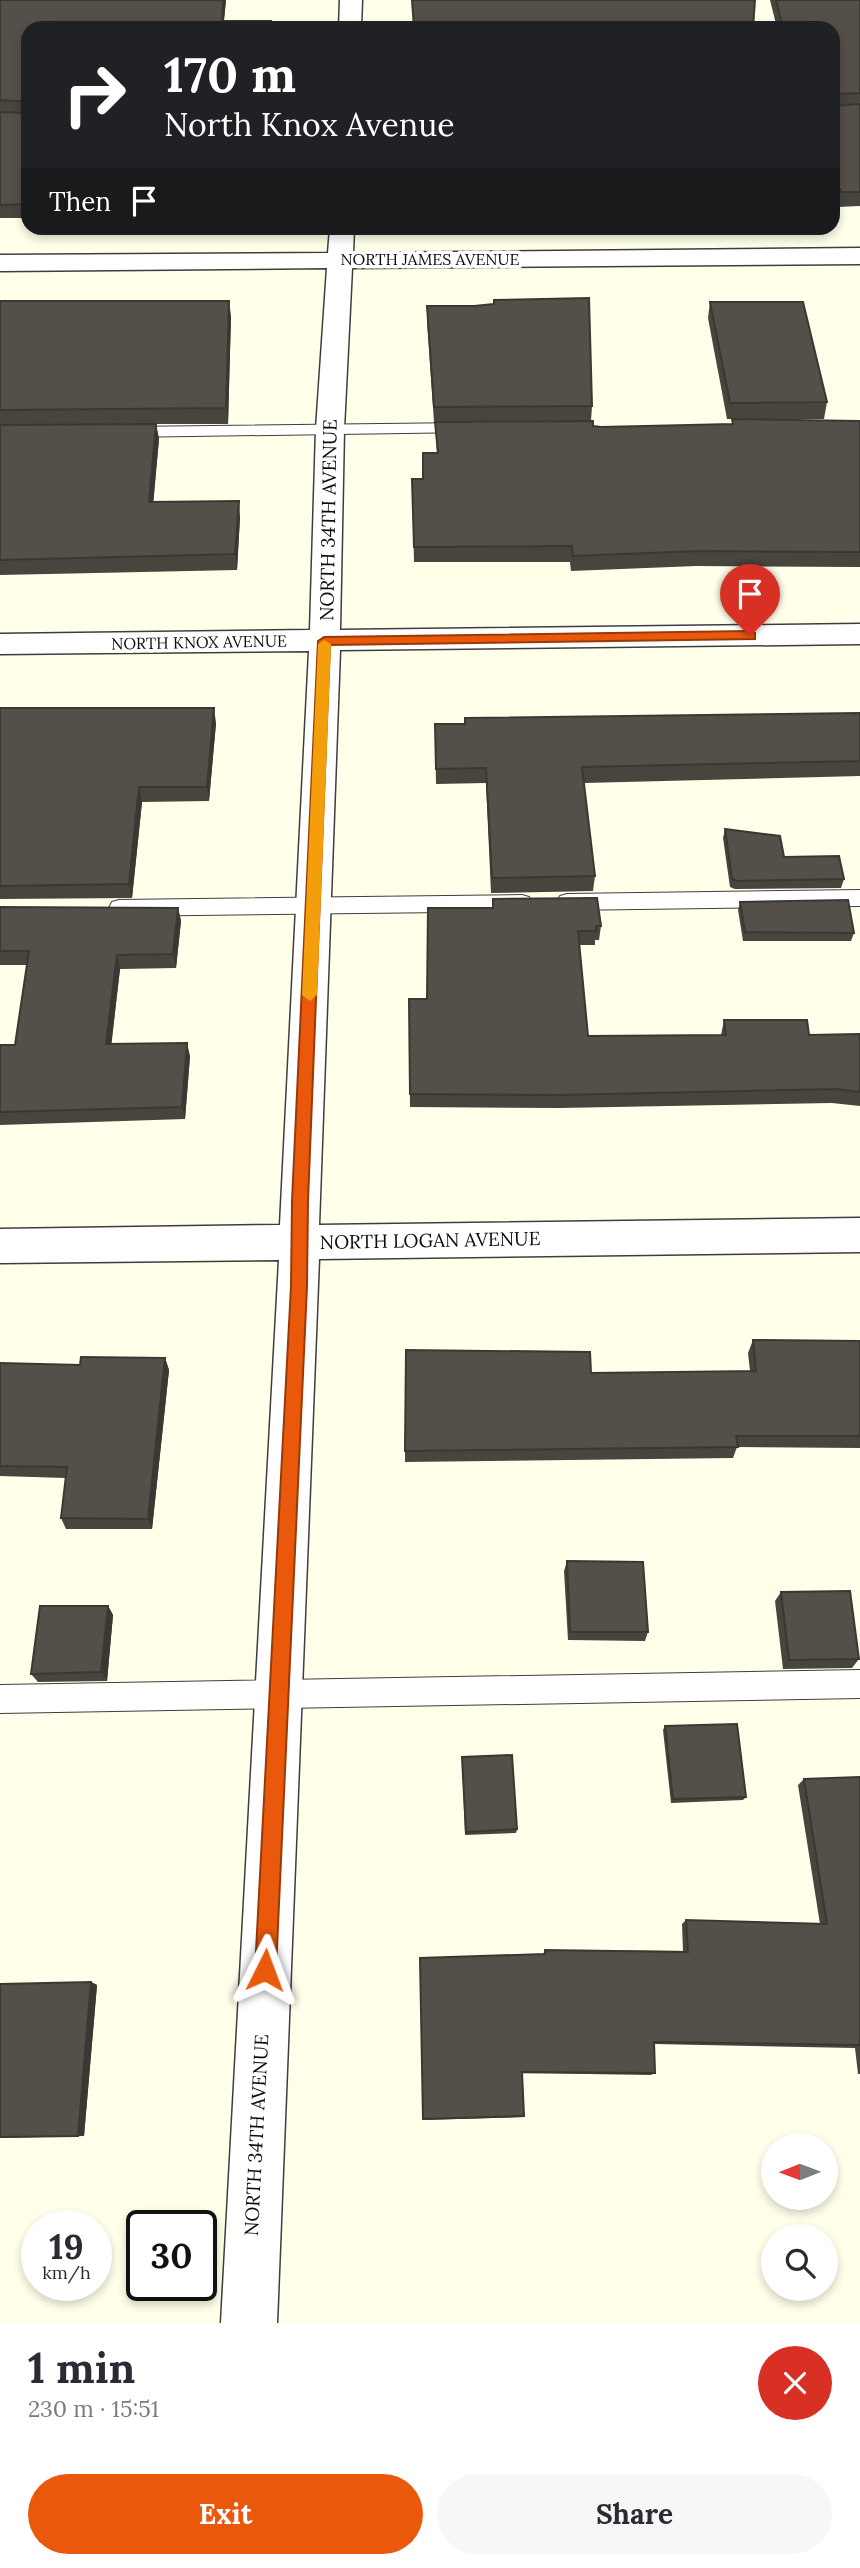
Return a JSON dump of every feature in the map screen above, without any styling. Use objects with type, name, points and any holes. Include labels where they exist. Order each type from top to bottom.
[{"type":"street","points":[[350,21],[351,0]]},
{"type":"street","name":"NORTH JAMES AVENUE","points":[[0,262],[342,243],[860,256]]},
{"type":"street","name":"NORTH 34TH AVENUE","points":[[249,2323],[251,2232],[281,1694],[314,905],[330,429],[342,243]]},
{"type":"street","name":"NORTH KNOX AVENUE","points":[[0,644],[860,634]]},
{"type":"street","name":"NORTH LOGAN AVENUE","points":[[0,1246],[860,1234]]},
{"type":"lane","points":[[107,432],[483,428]]},
{"type":"lane","points":[[96,908],[860,898]]},
{"type":"lane","points":[[0,1699],[860,1684]]},
{"type":"building","points":[[0,0],[223,0],[222,21],[21,21],[21,102],[0,100]]},
{"type":"building","points":[[412,0],[755,0],[754,21],[414,21]]},
{"type":"building","points":[[776,0],[860,0],[860,93],[840,94],[840,21],[781,21]]},
{"type":"building","points":[[860,104],[860,192],[840,192],[840,106]]},
{"type":"building","points":[[0,112],[21,113],[21,204],[0,205]]},
{"type":"building","points":[[589,298],[592,406],[434,407],[427,306],[474,306],[494,304],[494,300]]},
{"type":"building","points":[[0,301],[229,301],[226,408],[0,410]]},
{"type":"building","points":[[710,302],[803,302],[827,402],[730,403]]},
{"type":"building","points":[[732,419],[860,421],[860,552],[699,551],[573,556],[572,546],[414,547],[412,479],[423,479],[423,453],[438,453],[435,422],[593,421],[593,426],[601,427],[733,424]]},
{"type":"building","points":[[156,424],[149,502],[239,501],[235,554],[0,560],[0,425]]},
{"type":"building","points":[[0,708],[214,708],[207,787],[139,787],[129,884],[0,886]]},
{"type":"building","points":[[860,713],[860,761],[582,767],[595,876],[492,878],[486,768],[436,769],[435,724],[465,724],[465,718]]},
{"type":"building","points":[[725,829],[780,836],[784,857],[839,856],[844,879],[732,879]]},
{"type":"building","points":[[597,898],[601,926],[596,926],[596,931],[578,931],[588,1036],[726,1035],[724,1020],[807,1020],[809,1035],[860,1034],[860,1092],[837,1089],[560,1095],[410,1094],[409,999],[427,999],[428,908],[493,908],[493,899]]},
{"type":"building","points":[[848,900],[854,933],[745,932],[740,902]]},
{"type":"building","points":[[0,907],[178,908],[173,954],[117,955],[106,1044],[187,1043],[182,1107],[0,1112],[0,1045],[15,1045],[29,951],[0,951]]},
{"type":"building","points":[[753,1340],[860,1341],[860,1436],[736,1436],[738,1447],[405,1451],[406,1350],[590,1352],[591,1373],[756,1371]]},
{"type":"building","points":[[81,1357],[165,1358],[148,1519],[61,1518],[67,1467],[0,1466],[0,1363],[80,1365]]},
{"type":"building","points":[[567,1561],[643,1562],[648,1632],[570,1632]]},
{"type":"building","points":[[850,1591],[859,1659],[789,1660],[781,1592]]},
{"type":"building","points":[[40,1606],[108,1606],[101,1672],[31,1674]]},
{"type":"building","points":[[737,1724],[746,1797],[673,1799],[665,1726]]},
{"type":"building","points":[[512,1755],[517,1829],[466,1832],[462,1757]]},
{"type":"building","points":[[860,1777],[860,2045],[654,2042],[655,2073],[522,2072],[524,2116],[423,2119],[420,1958],[545,1954],[545,1950],[688,1952],[686,1920],[827,1924],[804,1779]]},
{"type":"building","points":[[91,1982],[78,2136],[0,2137],[0,1984]]},
{"type":"slow traffic","points":[[310,995],[324,644]]},
{"type":"route","points":[[265,1970],[281,1694],[324,641],[750,636]]}]
